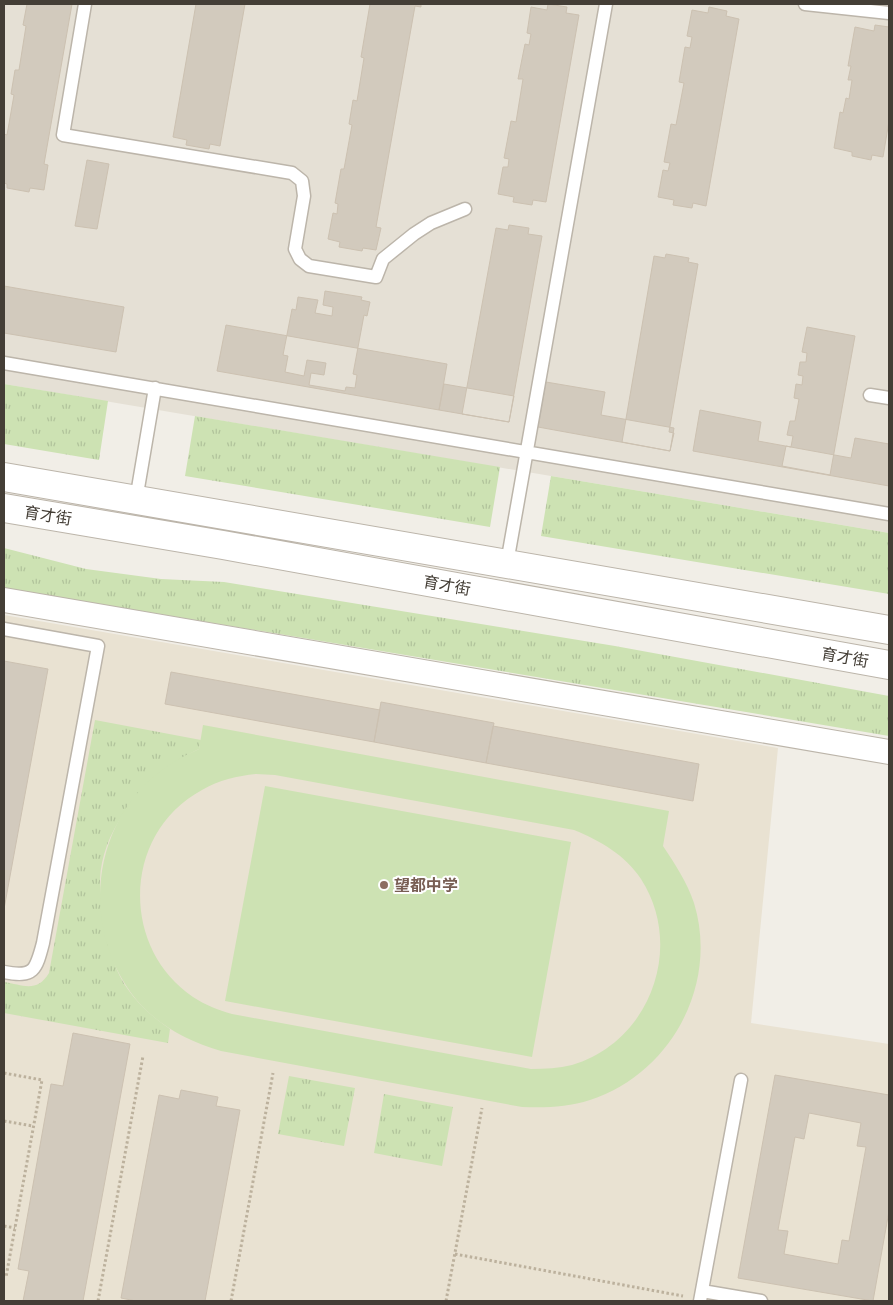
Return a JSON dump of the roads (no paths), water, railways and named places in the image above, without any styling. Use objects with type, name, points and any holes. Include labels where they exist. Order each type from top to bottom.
[{"type":"street","name":"育才街","points":[[4,477],[889,630]]},
{"type":"street","name":"育才街","points":[[4,508],[223,545],[889,665]]},
{"type":"street","points":[[4,600],[889,752]]},
{"type":"lane","points":[[85,4],[63,135],[292,173],[302,181],[304,196],[295,249],[300,258],[309,266],[376,277],[383,259],[414,234],[431,222],[466,209]]},
{"type":"lane","points":[[507,563],[606,4]]},
{"type":"lane","points":[[806,4],[889,13]]},
{"type":"lane","points":[[4,363],[889,514]]},
{"type":"lane","points":[[136,500],[155,388]]},
{"type":"lane","points":[[870,394],[889,398]]},
{"type":"lane","points":[[4,629],[98,646],[44,943],[38,964],[31,971],[20,975],[4,972]]},
{"type":"lane","points":[[740,1080],[701,1297],[761,1301]]},
{"type":"place","name":"望都中学","points":[[384,885]]}]
